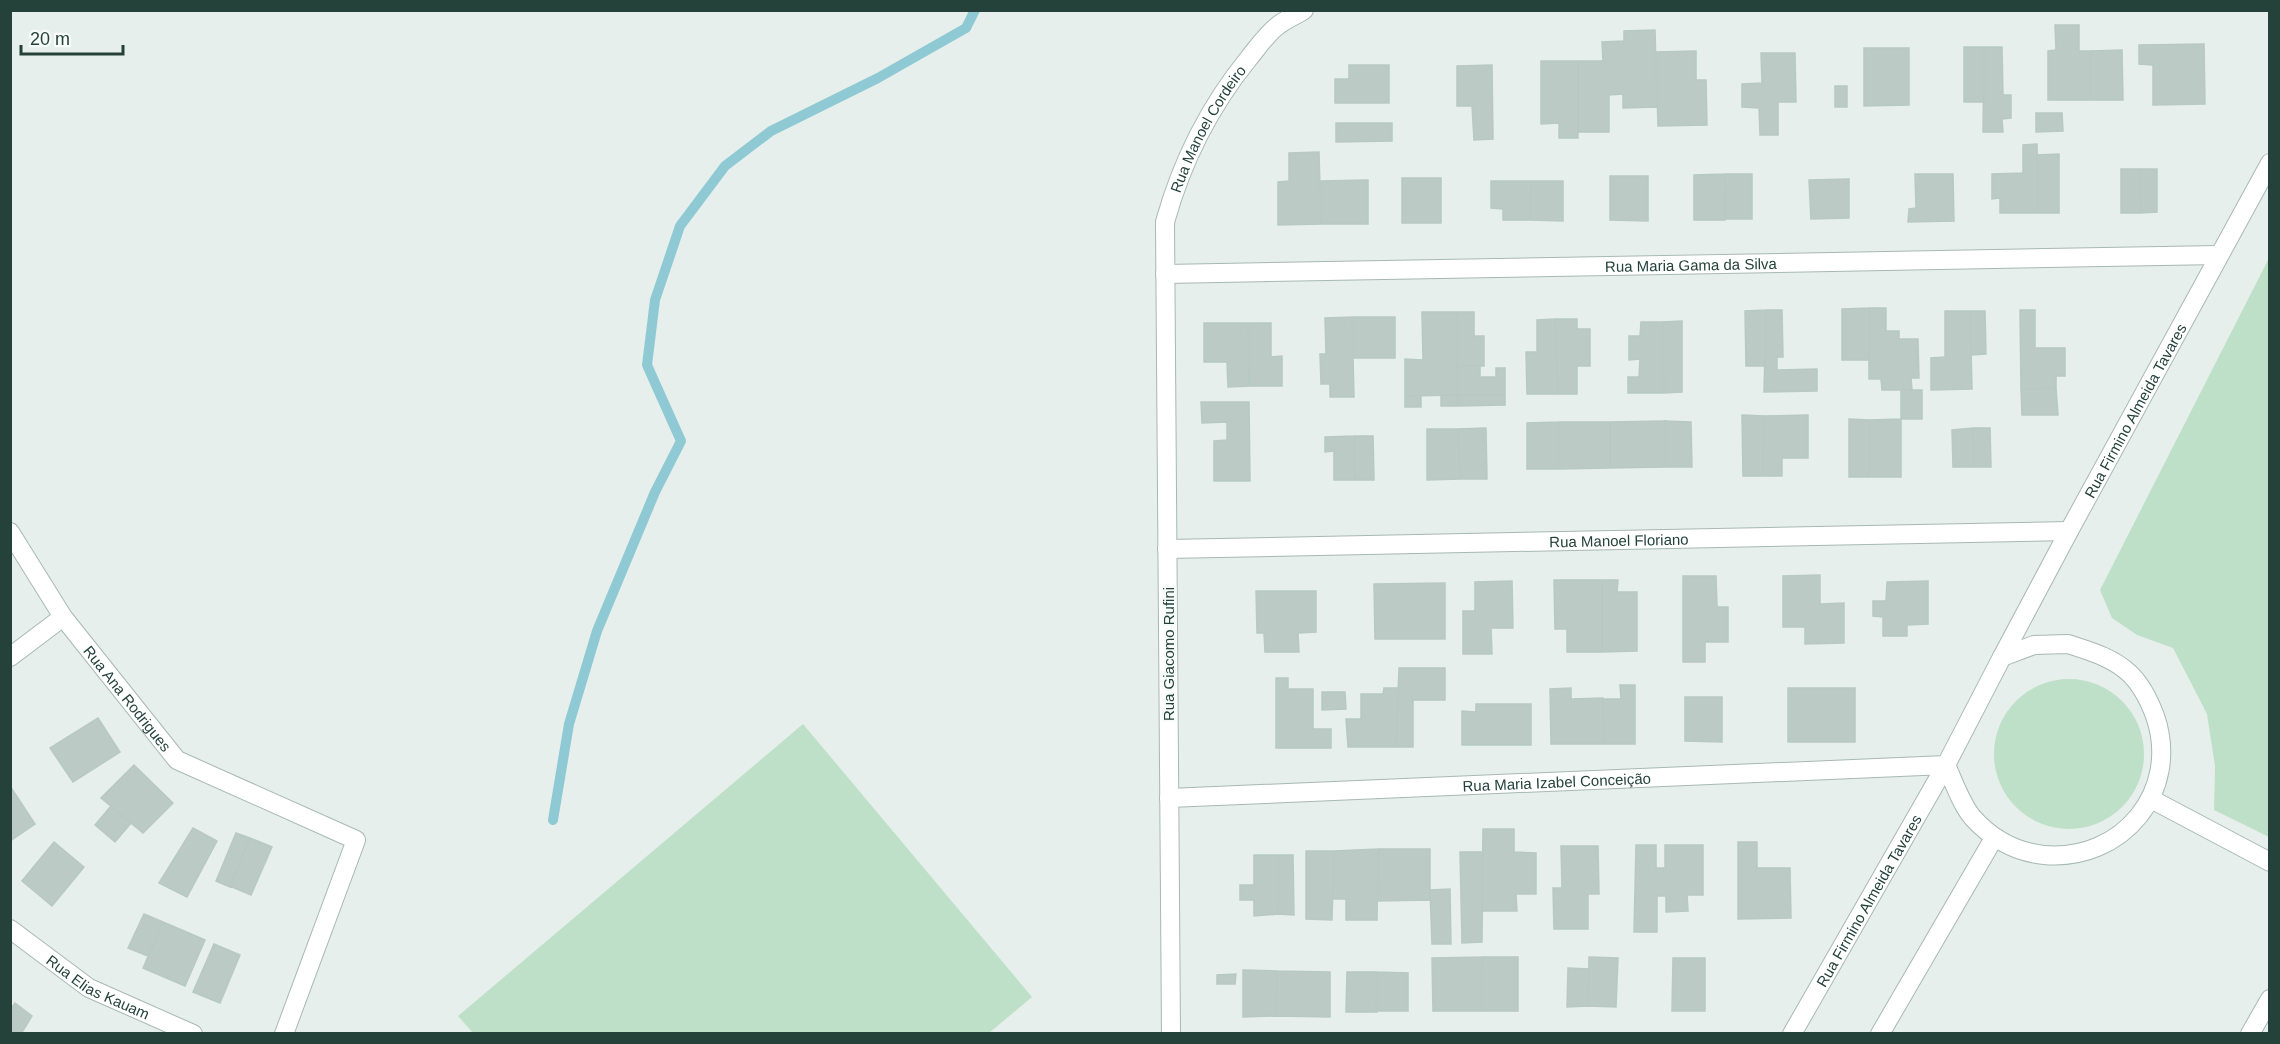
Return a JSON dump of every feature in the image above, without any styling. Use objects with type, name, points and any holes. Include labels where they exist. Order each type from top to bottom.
[{"type":"street","name":"Rua Manoel Cordeiro","points":[[1165,274],[1165,222],[1188,154],[1213,108],[1258,47],[1279,25],[1304,10]]},
{"type":"street","name":"Rua Firmino Almeida Tavares","points":[[1792,1034],[1946,765],[2069,531],[2270,163]]},
{"type":"street","name":"Rua Maria Gama da Silva","points":[[1165,274],[2219,255]]},
{"type":"street","name":"Rua Giacomo Rufini","points":[[1165,274],[1171,1034]]},
{"type":"street","name":"Rua Manoel Floriano","points":[[1167,549],[2069,531]]},
{"type":"street","name":"Rua Ana Rodrigues","points":[[10,532],[63,617],[177,760],[356,840],[284,1034]]},
{"type":"street","points":[[10,657],[63,617]]},
{"type":"street","points":[[1946,765],[1972,816],[1994,838],[2028,854],[2065,857],[2101,847],[2131,826],[2151,799],[2161,766],[2160,732],[2149,700],[2129,673],[2100,654],[2068,644],[2034,645],[2002,657]]},
{"type":"street","name":"Rua Maria Izabel Conceição","points":[[1169,798],[1946,765]]},
{"type":"street","points":[[2151,799],[2270,862]]},
{"type":"street","points":[[1880,1034],[1994,838]]},
{"type":"street","name":"Rua Elias Kauam","points":[[10,929],[89,988],[194,1034]]},
{"type":"street","points":[[2250,1034],[2270,999]]},
{"type":"green space","points":[[2269,258],[2269,837],[2214,810],[2215,766],[2207,714],[2173,648],[2137,635],[2112,618],[2100,590]]},
{"type":"green space","points":[[2069,679],[2098,685],[2122,701],[2138,725],[2144,754],[2138,783],[2122,807],[2098,823],[2069,829],[2040,823],[2016,807],[2000,783],[1994,754],[2000,725],[2016,701],[2040,685]]},
{"type":"green space","points":[[803,724],[1032,997],[989,1033],[473,1033],[458,1016]]},
{"type":"building","points":[[2055,25],[2079,25],[2079,51],[2091,51],[2091,100],[2048,100],[2048,51],[2056,50]]},
{"type":"building","points":[[1655,30],[1657,107],[1623,108],[1623,94],[1609,95],[1609,132],[1578,132],[1578,61],[1603,61],[1602,42],[1624,41],[1624,31]]},
{"type":"building","points":[[2204,44],[2205,104],[2153,105],[2153,65],[2139,64],[2139,45]]},
{"type":"building","points":[[1964,47],[1984,47],[1984,102],[1964,102]]},
{"type":"building","points":[[1984,47],[2002,47],[2003,95],[2011,95],[2011,118],[2002,119],[2003,132],[1983,132]]},
{"type":"building","points":[[1864,48],[1909,48],[1909,105],[1864,106]]},
{"type":"building","points":[[2122,50],[2123,100],[2091,100],[2091,51]]},
{"type":"building","points":[[1696,51],[1696,80],[1706,80],[1707,125],[1658,126],[1656,52]]},
{"type":"building","points":[[1761,53],[1795,53],[1796,102],[1778,102],[1778,135],[1760,135],[1759,108],[1742,107],[1742,84],[1762,83]]},
{"type":"building","points":[[1541,61],[1578,61],[1578,138],[1559,138],[1559,123],[1541,124]]},
{"type":"building","points":[[1349,65],[1389,65],[1389,103],[1335,103],[1335,79],[1349,79]]},
{"type":"building","points":[[1492,65],[1493,139],[1474,140],[1472,106],[1457,106],[1457,66]]},
{"type":"building","points":[[1835,86],[1847,86],[1847,107],[1835,107]]},
{"type":"building","points":[[2036,113],[2062,113],[2063,131],[2036,132]]},
{"type":"building","points":[[1336,123],[1392,123],[1392,141],[1336,142]]},
{"type":"building","points":[[2037,144],[2038,213],[2000,213],[2000,198],[1992,199],[1992,174],[2023,173],[2023,145]]},
{"type":"building","points":[[1319,152],[1321,224],[1278,225],[1278,182],[1289,181],[1289,153]]},
{"type":"building","points":[[2059,154],[2059,213],[2038,213],[2037,155]]},
{"type":"building","points":[[2121,169],[2140,169],[2141,213],[2121,213]]},
{"type":"building","points":[[2140,169],[2157,169],[2157,212],[2141,213]]},
{"type":"building","points":[[1725,174],[1725,220],[1694,220],[1694,175]]},
{"type":"building","points":[[1725,174],[1752,174],[1752,219],[1726,219]]},
{"type":"building","points":[[1915,174],[1953,174],[1954,221],[1908,222],[1909,209],[1916,208]]},
{"type":"building","points":[[1610,176],[1648,176],[1648,221],[1610,220]]},
{"type":"building","points":[[1402,178],[1441,178],[1441,223],[1402,223]]},
{"type":"building","points":[[1849,179],[1849,218],[1811,219],[1809,180]]},
{"type":"building","points":[[1368,180],[1368,224],[1321,224],[1321,181]]},
{"type":"building","points":[[1491,181],[1531,181],[1530,220],[1503,220],[1503,209],[1491,208]]},
{"type":"building","points":[[1531,181],[1563,181],[1563,221],[1530,220]]},
{"type":"building","points":[[1869,308],[1886,308],[1886,331],[1899,331],[1899,339],[1918,339],[1919,378],[1911,378],[1912,390],[1882,390],[1881,379],[1869,379]]},
{"type":"building","points":[[1869,308],[1869,360],[1842,360],[1842,309]]},
{"type":"building","points":[[1766,310],[1782,310],[1783,357],[1777,357],[1777,370],[1817,369],[1817,391],[1764,392]]},
{"type":"building","points":[[1766,310],[1765,366],[1746,366],[1745,311]]},
{"type":"building","points":[[2020,310],[2035,310],[2035,348],[2065,348],[2065,376],[2056,376],[2056,388],[2021,389]]},
{"type":"building","points":[[1945,311],[1970,311],[1972,389],[1931,390],[1931,358],[1945,357]]},
{"type":"building","points":[[1970,311],[1985,311],[1986,354],[1971,355]]},
{"type":"building","points":[[1422,312],[1456,312],[1458,395],[1405,396],[1405,359],[1423,360]]},
{"type":"building","points":[[1456,312],[1474,312],[1474,336],[1484,336],[1484,366],[1457,366]]},
{"type":"building","points":[[1352,317],[1395,317],[1395,358],[1353,358]]},
{"type":"building","points":[[1352,317],[1354,397],[1330,397],[1330,384],[1321,384],[1320,354],[1326,354],[1325,318]]},
{"type":"building","points":[[1555,319],[1577,319],[1577,329],[1590,329],[1590,366],[1577,366],[1577,394],[1558,394]]},
{"type":"building","points":[[1555,319],[1558,394],[1527,394],[1526,352],[1537,352],[1537,320]]},
{"type":"building","points":[[1682,321],[1682,392],[1664,393],[1663,322]]},
{"type":"building","points":[[1641,322],[1663,322],[1664,393],[1628,393],[1628,377],[1639,377],[1640,359],[1629,360],[1629,336],[1640,336]]},
{"type":"building","points":[[1204,323],[1248,323],[1250,386],[1228,387],[1227,362],[1204,362]]},
{"type":"building","points":[[1248,323],[1271,323],[1271,357],[1282,356],[1282,386],[1249,386]]},
{"type":"building","points":[[1457,366],[1480,366],[1480,377],[1496,377],[1496,368],[1505,368],[1505,395],[1458,395]]},
{"type":"building","points":[[2056,388],[2058,415],[2022,415],[2021,389]]},
{"type":"building","points":[[1901,390],[1922,390],[1922,419],[1901,419]]},
{"type":"building","points":[[1441,395],[1458,395],[1458,406],[1441,406]]},
{"type":"building","points":[[1458,395],[1505,395],[1505,405],[1458,406]]},
{"type":"building","points":[[1405,396],[1421,396],[1421,407],[1405,407]]},
{"type":"building","points":[[1201,402],[1249,402],[1250,481],[1214,481],[1214,441],[1227,440],[1227,422],[1202,423]]},
{"type":"building","points":[[1742,415],[1764,416],[1763,476],[1743,476]]},
{"type":"building","points":[[1808,415],[1808,458],[1782,458],[1782,476],[1763,476],[1764,416]]},
{"type":"building","points":[[1849,419],[1869,420],[1869,477],[1849,477]]},
{"type":"building","points":[[1901,419],[1901,477],[1869,477],[1869,420]]},
{"type":"building","points":[[1665,421],[1665,467],[1610,468],[1610,422]]},
{"type":"building","points":[[1665,421],[1691,422],[1692,467],[1665,467]]},
{"type":"building","points":[[1559,422],[1560,469],[1527,469],[1527,423]]},
{"type":"building","points":[[1559,422],[1610,422],[1610,468],[1560,469]]},
{"type":"building","points":[[1486,428],[1487,479],[1460,479],[1458,429]]},
{"type":"building","points":[[1973,428],[1990,428],[1991,467],[1974,467]]},
{"type":"building","points":[[1973,428],[1974,467],[1953,467],[1952,430]]},
{"type":"building","points":[[1427,429],[1458,429],[1460,479],[1427,480]]},
{"type":"building","points":[[1354,436],[1355,480],[1334,480],[1334,451],[1325,452],[1325,437]]},
{"type":"building","points":[[1354,436],[1373,436],[1374,480],[1355,480]]},
{"type":"building","points":[[1820,575],[1820,604],[1844,603],[1844,643],[1805,644],[1805,627],[1783,627],[1783,576]]},
{"type":"building","points":[[1683,576],[1716,576],[1717,607],[1728,607],[1728,642],[1705,642],[1705,662],[1683,662]]},
{"type":"building","points":[[1554,580],[1602,580],[1602,652],[1567,652],[1567,629],[1555,629]]},
{"type":"building","points":[[1602,580],[1618,580],[1617,592],[1637,592],[1637,651],[1602,652]]},
{"type":"building","points":[[1512,581],[1513,628],[1491,628],[1492,654],[1463,654],[1463,611],[1475,611],[1475,582]]},
{"type":"building","points":[[1928,581],[1928,624],[1907,625],[1907,636],[1883,636],[1883,617],[1873,616],[1873,601],[1886,601],[1887,582]]},
{"type":"building","points":[[1445,583],[1445,639],[1375,639],[1374,584]]},
{"type":"building","points":[[1256,591],[1316,591],[1316,632],[1298,633],[1299,652],[1265,652],[1264,633],[1257,633]]},
{"type":"building","points":[[1399,668],[1445,668],[1445,700],[1413,700],[1413,747],[1396,747]]},
{"type":"building","points":[[1276,678],[1288,678],[1288,689],[1313,689],[1313,729],[1331,729],[1331,748],[1276,748]]},
{"type":"building","points":[[1620,685],[1635,685],[1635,744],[1604,744],[1603,699],[1621,699]]},
{"type":"building","points":[[1384,688],[1398,688],[1396,747],[1348,747],[1346,719],[1361,719],[1361,694],[1383,694]]},
{"type":"building","points":[[1571,688],[1571,699],[1603,698],[1604,744],[1551,744],[1550,689]]},
{"type":"building","points":[[1788,688],[1855,688],[1855,742],[1788,742]]},
{"type":"building","points":[[1322,692],[1345,692],[1346,709],[1322,710]]},
{"type":"building","points":[[1685,697],[1722,697],[1722,742],[1685,741]]},
{"type":"building","points":[[1476,704],[1531,704],[1531,745],[1462,745],[1462,711],[1476,712]]},
{"type":"building","points":[[98,718],[120,752],[73,782],[50,748]]},
{"type":"building","points":[[134,765],[173,803],[143,833],[101,798]]},
{"type":"building","points":[[10,786],[35,824],[10,841]]},
{"type":"building","points":[[111,806],[131,823],[115,842],[95,825]]},
{"type":"building","points":[[193,828],[217,841],[187,897],[159,883]]},
{"type":"building","points":[[1483,829],[1514,829],[1514,852],[1536,853],[1536,894],[1516,894],[1517,911],[1482,911]]},
{"type":"building","points":[[236,833],[250,838],[230,887],[216,881]]},
{"type":"building","points":[[250,838],[272,847],[251,895],[230,886]]},
{"type":"building","points":[[54,842],[84,867],[52,906],[22,881]]},
{"type":"building","points":[[1738,842],[1757,842],[1757,868],[1790,868],[1791,918],[1738,919]]},
{"type":"building","points":[[1636,845],[1656,845],[1656,868],[1665,868],[1665,845],[1703,845],[1703,895],[1687,895],[1688,911],[1666,912],[1666,896],[1657,896],[1657,932],[1634,932]]},
{"type":"building","points":[[1561,846],[1598,846],[1599,894],[1588,894],[1588,929],[1554,929],[1553,888],[1562,888]]},
{"type":"building","points":[[1378,849],[1377,920],[1346,920],[1346,899],[1333,899],[1334,851]]},
{"type":"building","points":[[1378,849],[1430,849],[1430,900],[1378,901]]},
{"type":"building","points":[[1306,851],[1334,851],[1332,920],[1306,919]]},
{"type":"building","points":[[1460,852],[1483,852],[1482,942],[1462,943]]},
{"type":"building","points":[[1254,855],[1279,855],[1278,914],[1254,916],[1254,900],[1240,900],[1240,885],[1254,885]]},
{"type":"building","points":[[1279,855],[1293,855],[1294,915],[1278,914]]},
{"type":"building","points":[[1450,889],[1451,944],[1432,944],[1430,890]]},
{"type":"building","points":[[144,914],[163,922],[148,956],[128,948]]},
{"type":"building","points":[[163,922],[205,940],[185,986],[143,968]]},
{"type":"building","points":[[214,944],[240,955],[220,1003],[193,992]]},
{"type":"building","points":[[1482,957],[1481,1011],[1433,1011],[1432,958]]},
{"type":"building","points":[[1482,957],[1518,957],[1518,1011],[1481,1011]]},
{"type":"building","points":[[1589,957],[1618,958],[1616,1007],[1588,1006]]},
{"type":"building","points":[[1673,958],[1705,958],[1705,1011],[1672,1011]]},
{"type":"building","points":[[1568,968],[1589,969],[1588,1006],[1567,1007]]},
{"type":"building","points":[[1243,970],[1277,971],[1276,1016],[1243,1017]]},
{"type":"building","points":[[1277,971],[1330,972],[1330,1017],[1276,1016]]},
{"type":"building","points":[[1347,972],[1377,972],[1377,1012],[1346,1012]]},
{"type":"building","points":[[1377,972],[1408,973],[1408,1011],[1376,1011]]},
{"type":"building","points":[[1236,974],[1235,984],[1217,984],[1217,975]]},
{"type":"building","points":[[15,1003],[32,1016],[21,1034],[10,1034],[10,1010]]},
{"type":"waterway","points":[[553,820],[569,724],[597,631],[655,492],[681,441],[647,365],[655,300],[680,226],[725,166],[771,131],[878,78],[966,28],[975,10]]}]
